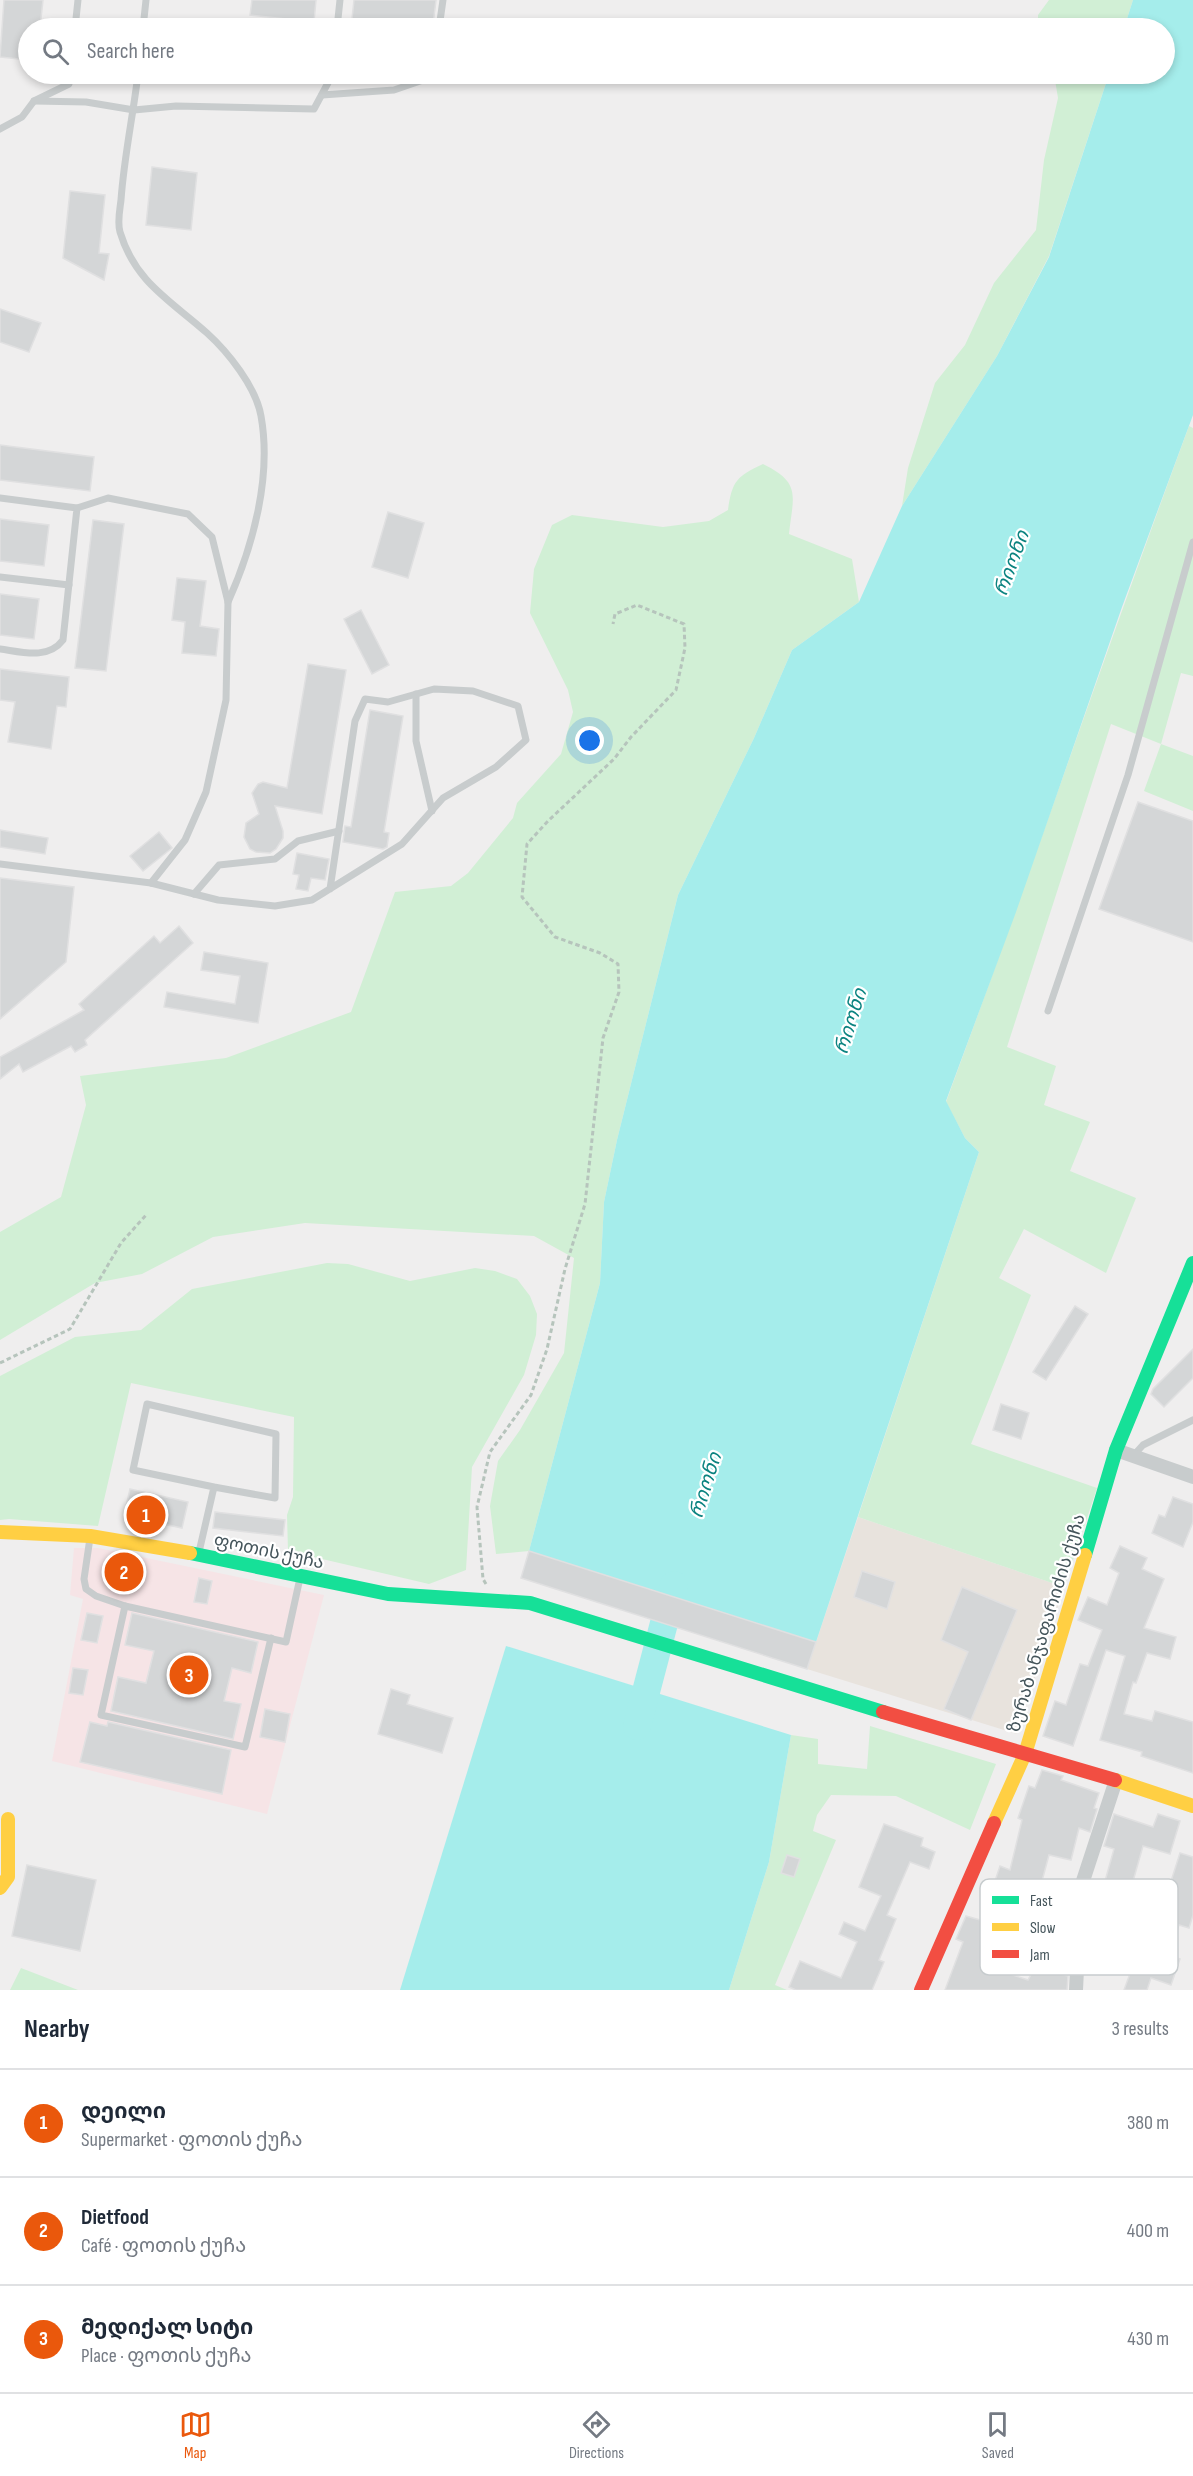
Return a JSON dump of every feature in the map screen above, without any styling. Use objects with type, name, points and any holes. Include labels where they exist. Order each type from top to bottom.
[{"type":"street","name":"ზურაბ ანჯაფარიძის ქუჩა","points":[[921,1990],[1025,1754],[1116,1450],[1193,1263]]},
{"type":"street","points":[[1116,1450],[1193,1477]]},
{"type":"street","name":"ფოთის ქუჩა","points":[[0,1532],[90,1536],[198,1554],[388,1594],[530,1603],[804,1688],[1116,1780],[1193,1806]]},
{"type":"street","points":[[1084,1879],[1116,1780]]},
{"type":"street","points":[[0,1888],[8,1877],[8,1819]]},
{"type":"street","points":[[1076,1990],[1077,1975]]},
{"type":"lane","points":[[76,18],[78,0]]},
{"type":"lane","points":[[143,18],[146,0]]},
{"type":"lane","points":[[338,18],[340,0]]},
{"type":"lane","points":[[440,18],[442,0]]},
{"type":"lane","points":[[0,129],[22,117],[34,101],[69,84]]},
{"type":"lane","points":[[137,84],[124,162],[119,229],[135,268],[169,302],[209,334],[243,373],[261,414],[265,462],[257,510],[243,570],[228,602]]},
{"type":"lane","points":[[34,101],[86,102],[134,110],[176,106],[314,109],[328,84]]},
{"type":"lane","points":[[322,95],[393,90],[411,84]]},
{"type":"lane","points":[[0,498],[77,508],[108,498],[188,514],[212,537],[228,602],[226,700],[207,792],[185,840],[151,883]]},
{"type":"lane","points":[[0,649],[41,654],[56,650],[63,640],[77,508]]},
{"type":"lane","points":[[1048,1011],[1128,775],[1193,542]]},
{"type":"lane","points":[[0,577],[69,585]]},
{"type":"lane","points":[[0,864],[151,883],[218,900],[275,906],[312,900],[330,889],[402,844],[443,798],[496,767],[526,740],[518,706],[473,690],[434,689],[388,702],[365,699],[355,721],[330,889]]},
{"type":"lane","points":[[416,694],[416,741],[432,811]]},
{"type":"lane","points":[[194,894],[219,865],[275,859],[298,841],[339,831]]},
{"type":"lane","points":[[147,1404],[276,1434],[274,1498],[214,1487],[133,1470],[147,1404]]},
{"type":"lane","points":[[1133,1456],[1143,1445],[1193,1420]]},
{"type":"lane","points":[[198,1554],[214,1487]]},
{"type":"lane","points":[[90,1536],[84,1579],[86,1589],[96,1596],[124,1606],[286,1641],[301,1576]]},
{"type":"lane","points":[[124,1606],[101,1715],[245,1748],[271,1638]]},
{"type":"path","points":[[497,1601],[483,1579],[477,1507],[490,1452],[531,1395],[547,1349],[564,1269],[585,1204],[603,1038],[619,992],[618,964],[600,953],[555,937],[522,897],[527,844],[614,759],[631,737],[675,690],[685,648],[684,624],[637,605],[615,614],[613,624]]},
{"type":"path","points":[[0,1363],[70,1329],[121,1243],[146,1215]]},
{"type":"shaded area","points":[[858,1517],[1064,1587],[1017,1734],[807,1669]]},
{"type":"shaded area","points":[[74,1548],[98,1548],[324,1595],[267,1814],[52,1761],[83,1599],[70,1595]]},
{"type":"green space","points":[[1049,0],[1133,0],[1127,18],[1038,18]]},
{"type":"green space","points":[[1056,84],[1106,84],[1049,256],[997,356],[902,506],[908,468],[935,383],[965,345],[994,283],[1036,230],[1044,160],[1058,98]]},
{"type":"green space","points":[[1189,426],[1193,428],[1193,676],[1181,673],[1161,744],[1111,724],[1007,1047],[1056,1066],[1044,1105],[1090,1122],[1070,1171],[1136,1198],[1106,1273],[1024,1229],[999,1278],[1031,1295],[971,1444],[1097,1488],[1064,1587],[858,1517],[979,1152],[965,1138],[946,1102]]},
{"type":"green space","points":[[763,464],[784,478],[792,492],[789,534],[852,559],[859,602],[792,650],[754,738],[678,895],[617,1140],[604,1202],[600,1283],[529,1551],[496,1554],[490,1506],[498,1461],[520,1430],[564,1353],[574,1258],[534,1236],[305,1223],[213,1237],[142,1274],[95,1283],[0,1340],[0,1232],[61,1197],[86,1105],[80,1076],[226,1058],[351,1012],[395,892],[451,886],[468,873],[513,818],[517,803],[561,754],[573,712],[568,690],[530,613],[534,569],[552,525],[572,515],[663,527],[709,521],[728,510],[737,481],[747,472]]},
{"type":"green space","points":[[1161,744],[1193,756],[1193,811],[1144,791]]},
{"type":"green space","points":[[327,1263],[348,1264],[410,1281],[475,1268],[495,1271],[517,1279],[530,1296],[537,1314],[536,1335],[524,1375],[472,1467],[466,1570],[429,1584],[288,1551],[287,1515],[293,1497],[294,1417],[131,1383],[98,1526],[0,1520],[0,1376],[75,1337],[141,1330],[192,1289]]},
{"type":"green space","points":[[870,1726],[996,1764],[970,1830],[896,1796],[831,1795],[817,1815],[813,1831],[836,1840],[775,1985],[787,1990],[729,1990],[769,1862],[791,1735],[818,1739],[818,1764],[867,1769]]},
{"type":"green space","points":[[21,1968],[78,1990],[10,1990]]},
{"type":"water","points":[[1133,0],[1193,0],[1193,415],[1122,607],[1016,912],[946,1101],[965,1138],[979,1152],[816,1642],[529,1551],[600,1283],[604,1202],[617,1140],[678,895],[754,738],[792,650],[859,602],[902,506],[997,356],[1049,257],[1106,84],[1175,84],[1175,18],[1127,18]]},
{"type":"water","points":[[506,1646],[791,1735],[769,1862],[729,1990],[400,1990]]},
{"type":"building","points":[[4,0],[43,0],[41,18],[18,18],[18,59],[0,57]]},
{"type":"building","points":[[252,0],[316,0],[314,18],[250,15]]},
{"type":"building","points":[[354,0],[436,0],[434,18],[352,18]]},
{"type":"building","points":[[152,167],[197,173],[191,230],[146,225]]},
{"type":"building","points":[[70,191],[105,195],[99,253],[109,254],[104,280],[63,258]]},
{"type":"building","points":[[0,309],[41,323],[29,352],[0,342]]},
{"type":"building","points":[[0,445],[94,457],[90,491],[0,480]]},
{"type":"building","points":[[388,512],[424,523],[408,578],[372,567]]},
{"type":"building","points":[[0,519],[49,525],[44,566],[0,561]]},
{"type":"building","points":[[93,520],[124,524],[106,671],[75,668]]},
{"type":"building","points":[[177,578],[206,581],[200,626],[219,629],[216,656],[182,653],[185,622],[172,620]]},
{"type":"building","points":[[0,594],[39,599],[34,639],[0,635]]},
{"type":"building","points":[[361,610],[389,665],[372,674],[344,619]]},
{"type":"building","points":[[308,664],[346,670],[322,814],[275,806],[283,838],[276,849],[270,853],[256,852],[250,849],[244,837],[246,823],[259,814],[252,793],[258,784],[263,782],[287,788]]},
{"type":"building","points":[[0,669],[69,677],[66,707],[57,706],[51,749],[8,742],[15,702],[0,700]]},
{"type":"building","points":[[370,710],[403,716],[384,832],[389,833],[387,847],[383,849],[343,842],[345,826],[351,827]]},
{"type":"building","points":[[1138,802],[1193,821],[1193,942],[1099,909]]},
{"type":"building","points":[[0,830],[48,838],[45,854],[0,847]]},
{"type":"building","points":[[159,832],[172,848],[143,871],[130,856]]},
{"type":"building","points":[[297,853],[329,859],[325,880],[311,878],[308,891],[296,889],[299,875],[293,874]]},
{"type":"building","points":[[0,878],[74,887],[66,962],[0,1019]]},
{"type":"building","points":[[179,926],[193,943],[85,1040],[87,1045],[75,1052],[71,1046],[23,1072],[19,1064],[0,1079],[0,1057],[84,1010],[79,1004],[154,936],[160,943]]},
{"type":"building","points":[[204,952],[268,963],[258,1023],[164,1007],[167,992],[235,1004],[240,976],[201,970]]},
{"type":"building","points":[[1075,1306],[1088,1314],[1046,1380],[1033,1372]]},
{"type":"building","points":[[1193,1349],[1193,1378],[1164,1407],[1151,1394],[1153,1389]]},
{"type":"building","points":[[1001,1404],[1029,1413],[1021,1439],[993,1430]]},
{"type":"building","points":[[130,1489],[188,1502],[182,1528],[135,1518],[136,1513],[125,1511]]},
{"type":"building","points":[[1173,1497],[1193,1504],[1193,1522],[1183,1547],[1152,1533],[1159,1515],[1165,1517]]},
{"type":"building","points":[[215,1512],[285,1520],[283,1536],[213,1528]]},
{"type":"building","points":[[1120,1546],[1147,1558],[1142,1569],[1164,1579],[1144,1628],[1176,1637],[1170,1659],[1147,1653],[1136,1683],[1133,1682],[1124,1714],[1152,1721],[1155,1711],[1193,1722],[1193,1773],[1141,1756],[1142,1752],[1100,1740],[1125,1656],[1106,1650],[1073,1746],[1043,1736],[1055,1701],[1066,1705],[1080,1664],[1088,1666],[1102,1630],[1078,1620],[1088,1597],[1107,1605],[1119,1573],[1110,1568]]},
{"type":"building","points":[[529,1551],[816,1642],[807,1669],[521,1578]]},
{"type":"building","points":[[115,1560],[136,1564],[132,1584],[112,1580]]},
{"type":"building","points":[[862,1571],[895,1582],[887,1609],[854,1597]]},
{"type":"building","points":[[199,1578],[212,1581],[207,1604],[194,1602]]},
{"type":"building","points":[[962,1587],[1017,1610],[971,1720],[944,1709],[968,1652],[941,1640]]},
{"type":"building","points":[[87,1613],[103,1616],[97,1643],[81,1640]]},
{"type":"building","points":[[132,1613],[258,1642],[251,1673],[232,1668],[224,1701],[241,1704],[233,1739],[111,1711],[118,1677],[146,1683],[154,1651],[125,1645]]},
{"type":"building","points":[[73,1668],[88,1670],[83,1695],[69,1693]]},
{"type":"building","points":[[391,1689],[410,1695],[407,1704],[453,1718],[442,1753],[378,1734]]},
{"type":"building","points":[[265,1709],[290,1714],[285,1742],[260,1737]]},
{"type":"building","points":[[90,1722],[107,1726],[108,1722],[231,1750],[222,1794],[80,1762]]},
{"type":"building","points":[[1042,1770],[1063,1776],[1061,1780],[1099,1793],[1090,1832],[1079,1828],[1071,1860],[1049,1855],[1043,1879],[996,1879],[1000,1866],[1010,1870],[1022,1820],[1018,1818],[1029,1786],[1035,1788]]},
{"type":"building","points":[[1114,1814],[1153,1827],[1158,1814],[1180,1821],[1170,1854],[1143,1846],[1134,1879],[1106,1879],[1114,1849],[1104,1846]]},
{"type":"building","points":[[884,1824],[923,1838],[921,1846],[935,1852],[929,1869],[910,1862],[887,1915],[896,1919],[879,1960],[884,1962],[872,1990],[796,1990],[789,1987],[800,1961],[841,1978],[857,1942],[839,1934],[844,1922],[865,1931],[881,1896],[859,1887]]},
{"type":"building","points":[[1180,1853],[1193,1857],[1193,1915],[1189,1928],[1179,1925],[1178,1928],[1178,1879],[1172,1879]]},
{"type":"building","points":[[787,1855],[800,1859],[794,1877],[781,1873]]},
{"type":"building","points":[[27,1865],[96,1880],[80,1951],[12,1936]]},
{"type":"building","points":[[966,1916],[980,1920],[980,1975],[1013,1975],[1028,1980],[1031,1975],[1064,1975],[1068,1976],[1067,1990],[945,1990],[963,1942],[956,1939]]},
{"type":"building","points":[[1129,1975],[1174,1975],[1171,1985],[1151,1978],[1147,1990],[1124,1990]]},
{"type":"waterway","name":"რიონი","points":[[637,1726],[674,1585]]},
{"type":"traffic: fast","points":[[1085,1555],[1116,1450],[1193,1263]]},
{"type":"traffic: fast","points":[[190,1553],[388,1594],[530,1603],[883,1712]]},
{"type":"traffic: slow","points":[[0,1532],[90,1536],[190,1553]]},
{"type":"traffic: slow","points":[[994,1823],[1025,1754],[1085,1555]]},
{"type":"traffic: slow","points":[[1115,1780],[1193,1806]]},
{"type":"traffic: slow","points":[[0,1888],[8,1877],[8,1819]]},
{"type":"traffic: jam","points":[[883,1712],[1115,1780]]},
{"type":"traffic: jam","points":[[921,1990],[994,1823]]},
{"type":"place","name":"დეილი","points":[[146,1515]]},
{"type":"place","name":"Dietfood","points":[[124,1572]]},
{"type":"place","name":"მედიქალ სიტი","points":[[189,1675]]}]
